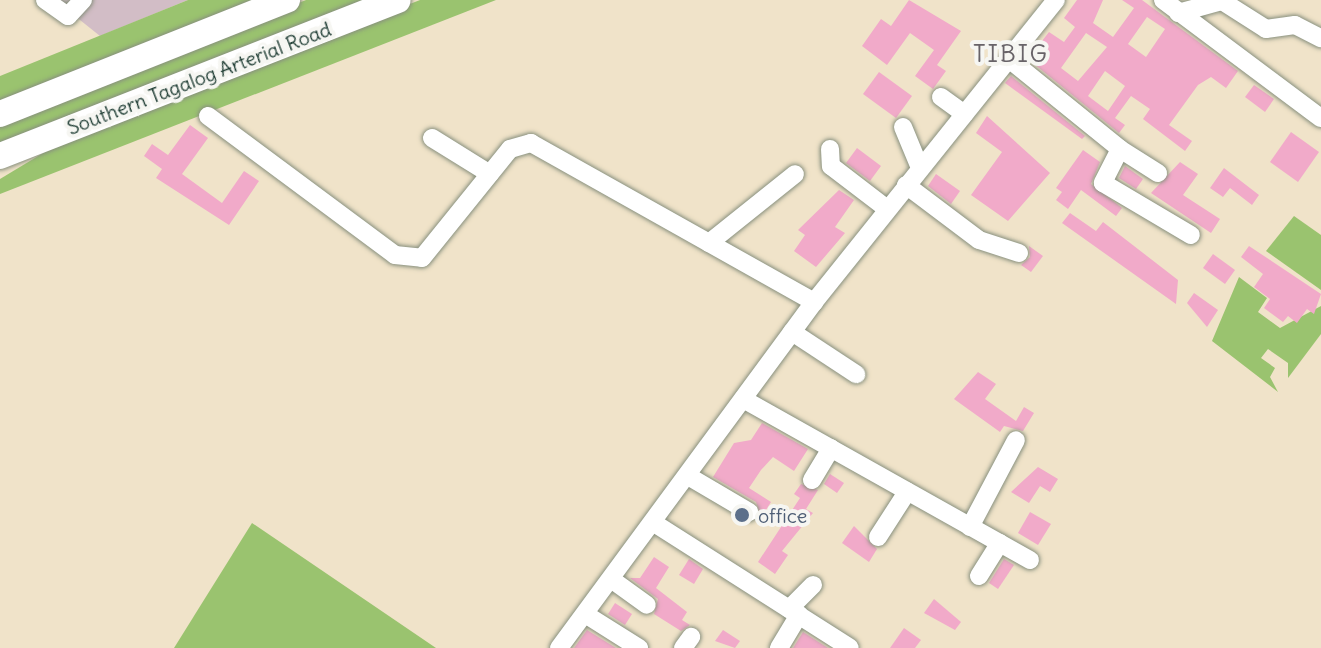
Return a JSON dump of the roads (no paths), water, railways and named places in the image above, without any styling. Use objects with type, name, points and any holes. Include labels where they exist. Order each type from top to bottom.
[{"type":"highway","name":"Southern Tagalog Arterial Road","points":[[0,114],[287,0]]},
{"type":"highway","name":"Southern Tagalog Arterial Road","points":[[0,156],[398,0]]},
{"type":"street","points":[[57,5],[83,0]]},
{"type":"street","points":[[559,648],[814,302],[1056,0]]},
{"type":"street","points":[[1163,0],[1321,118]]},
{"type":"street","points":[[1178,13],[1222,1],[1266,29],[1295,25],[1321,38]]},
{"type":"street","points":[[1009,59],[1120,149],[1158,173]]},
{"type":"street","points":[[941,97],[964,114]]},
{"type":"street","points":[[208,116],[395,255],[422,258],[510,149],[531,143],[814,302]]},
{"type":"street","points":[[903,127],[920,168]]},
{"type":"street","points":[[432,138],[490,174]]},
{"type":"street","points":[[830,149],[831,166],[887,209]]},
{"type":"street","points":[[1120,149],[1102,181],[1191,235]]},
{"type":"street","points":[[709,243],[795,174]]},
{"type":"street","points":[[906,185],[979,240],[1019,253]]},
{"type":"street","points":[[792,332],[856,374]]},
{"type":"street","points":[[743,399],[1030,560]]},
{"type":"street","points":[[970,527],[1016,440]]},
{"type":"street","points":[[812,480],[831,448]]},
{"type":"street","points":[[688,476],[749,512]]},
{"type":"street","points":[[878,537],[907,492]]},
{"type":"street","points":[[654,523],[850,648]]},
{"type":"street","points":[[979,576],[1000,543]]},
{"type":"street","points":[[611,579],[647,605]]},
{"type":"street","points":[[779,648],[794,612],[813,585]]},
{"type":"street","points":[[585,614],[639,648]]},
{"type":"place","name":"office","points":[[742,515]]},
{"type":"district","name":"TIBIG","points":[[1011,54]]}]
